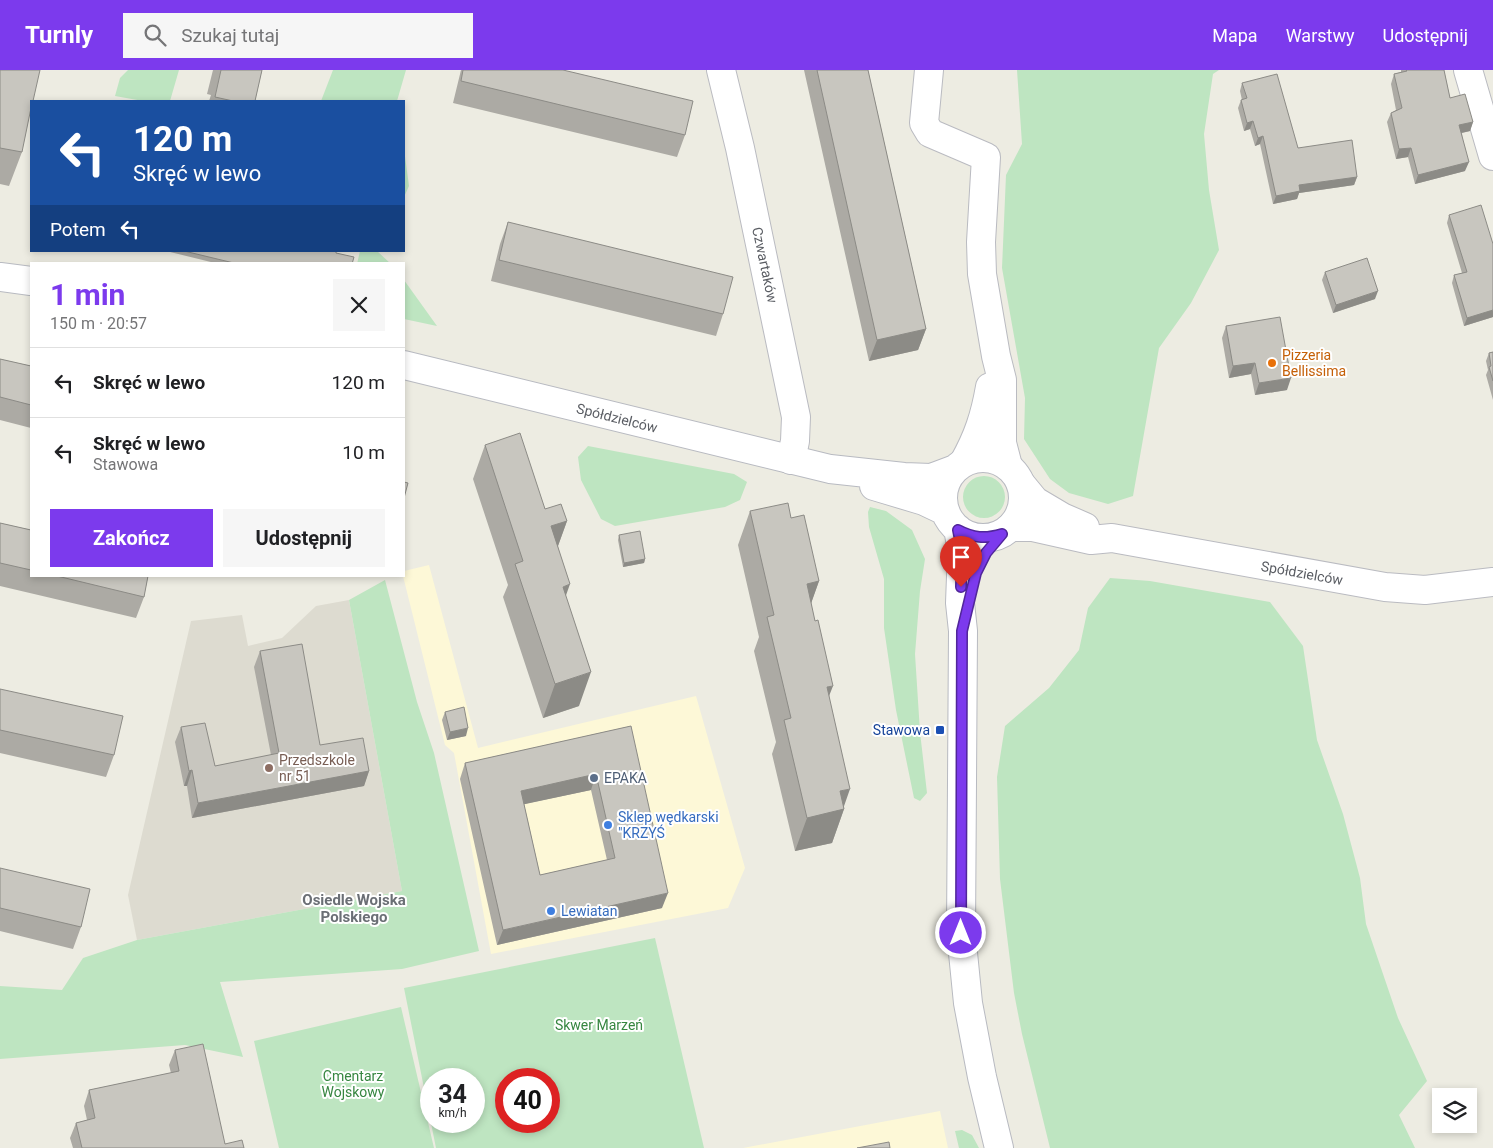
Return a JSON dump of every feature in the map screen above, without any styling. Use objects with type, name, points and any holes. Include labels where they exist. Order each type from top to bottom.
[{"type":"street","name":"Czwartaków","points":[[721,70],[740,148],[796,417],[795,441],[791,460]]},
{"type":"street","points":[[929,70],[924,123],[930,133],[986,157],[981,242],[982,274],[1002,380],[1002,442],[1023,496],[1018,518],[986,553],[976,573],[962,631]]},
{"type":"street","points":[[1468,70],[1493,156]]},
{"type":"street","points":[[0,277],[30,281]]},
{"type":"street","points":[[996,356],[986,413],[977,440],[948,478],[944,488],[943,500],[962,550],[960,603],[962,631],[961,933],[968,1003],[998,1148]]},
{"type":"street","name":"Spółdzielców","points":[[405,365],[830,469],[931,478],[959,466]]},
{"type":"street","points":[[959,466],[975,458],[986,458],[998,460],[1014,475]]},
{"type":"street","name":"Spółdzielców","points":[[830,469],[853,480],[924,500],[951,520]]},
{"type":"street","name":"Spółdzielców","points":[[1014,475],[1035,501],[1062,516],[1112,538],[1386,587],[1425,590],[1493,582]]},
{"type":"street","points":[[951,520],[968,535],[979,538],[991,537],[1006,530]]},
{"type":"street","name":"Spółdzielców","points":[[1006,530],[1034,527],[1091,540],[1112,538]]},
{"type":"shaded area","points":[[429,565],[478,748],[696,696],[745,868],[728,908],[491,954],[454,753],[445,745],[403,577],[405,577],[405,571]]},
{"type":"shaded area","name":"Przedszkole nr 51","points":[[349,600],[402,891],[137,940],[128,895],[191,621],[242,615],[248,646],[282,638],[316,606]]},
{"type":"shaded area","points":[[940,1111],[948,1148],[743,1148]]},
{"type":"green space","points":[[128,70],[179,70],[170,100],[137,100],[115,96],[120,78]]},
{"type":"green space","points":[[333,70],[406,70],[397,100],[321,100]]},
{"type":"green space","points":[[1017,70],[1219,70],[1213,74],[1204,134],[1209,190],[1219,250],[1191,303],[1159,348],[1133,496],[1108,504],[1069,493],[1050,479],[1024,439],[1025,398],[1002,268],[1006,175],[1022,144]]},
{"type":"green space","points":[[405,156],[409,186],[405,195]]},
{"type":"green space","points":[[360,252],[378,252],[389,262],[357,262]]},
{"type":"green space","points":[[405,281],[437,326],[405,319]]},
{"type":"green space","points":[[588,446],[734,474],[747,482],[740,500],[725,507],[615,526],[601,519],[581,480],[578,457]]},
{"type":"green space","points":[[984,476],[999,482],[1005,497],[999,512],[984,518],[969,512],[963,497],[969,482]]},
{"type":"green space","points":[[870,507],[886,511],[912,530],[925,559],[920,591],[915,654],[920,732],[927,793],[920,801],[914,798],[896,710],[884,628],[884,579],[869,527],[868,512]]},
{"type":"green space","points":[[1110,578],[1150,581],[1270,602],[1303,646],[1317,740],[1343,814],[1360,878],[1366,924],[1398,1018],[1427,1081],[1399,1115],[1415,1148],[1050,1148],[1014,993],[1000,879],[997,777],[1005,726],[1049,688],[1079,650],[1088,608]]},
{"type":"green space","points":[[385,580],[417,702],[434,753],[479,951],[402,969],[220,982],[243,1057],[185,1045],[0,1059],[0,986],[62,990],[83,958],[137,940],[402,891],[349,600]]},
{"type":"green space","name":"Skwer Marzeń","points":[[655,938],[704,1148],[436,1148],[433,1133],[485,1133],[485,1068],[420,1068],[404,988]]},
{"type":"green space","name":"Cmentarz Wojskowy","points":[[401,1007],[420,1088],[420,1133],[430,1133],[434,1148],[279,1148],[254,1041]]},
{"type":"green space","points":[[962,1130],[972,1135],[979,1148],[959,1148],[955,1131]]},
{"type":"building","points":[[0,70],[40,70],[33,100],[30,100],[30,113],[22,152],[0,148]]},
{"type":"building","points":[[221,70],[262,70],[255,100],[228,100],[215,97]]},
{"type":"building","points":[[463,70],[563,70],[693,101],[685,135],[461,81]]},
{"type":"building","points":[[817,70],[868,70],[926,329],[877,340]]},
{"type":"building","points":[[1406,70],[1444,70],[1450,98],[1465,94],[1473,122],[1459,125],[1469,162],[1418,175],[1411,148],[1399,149],[1391,113],[1402,108],[1394,74]]},
{"type":"building","points":[[1277,74],[1298,148],[1352,140],[1357,177],[1299,185],[1300,191],[1276,196],[1263,136],[1258,138],[1253,121],[1247,123],[1241,100],[1247,98],[1242,83]]},
{"type":"building","points":[[1481,205],[1493,244],[1493,310],[1467,318],[1454,275],[1467,272],[1449,215]]},
{"type":"building","points":[[508,222],[733,277],[723,314],[499,260]]},
{"type":"building","points":[[188,252],[336,252],[354,257],[353,262],[230,262]]},
{"type":"building","points":[[1367,258],[1378,291],[1336,305],[1325,272]]},
{"type":"building","points":[[1280,317],[1291,378],[1259,383],[1255,363],[1233,366],[1226,326]]},
{"type":"building","points":[[1493,352],[1493,381],[1489,367],[1491,366],[1489,353]]},
{"type":"building","points":[[0,359],[30,366],[30,405],[0,397]]},
{"type":"building","points":[[520,433],[545,509],[561,504],[567,521],[551,526],[570,584],[563,587],[591,672],[555,684],[515,564],[523,561],[485,445]]},
{"type":"building","points":[[405,482],[408,483],[405,494]]},
{"type":"building","points":[[788,503],[791,518],[804,515],[819,581],[807,584],[815,621],[818,620],[833,686],[827,687],[850,789],[840,791],[844,809],[807,818],[784,720],[791,718],[767,617],[774,615],[750,511]]},
{"type":"building","points":[[0,523],[30,530],[30,570],[0,563]]},
{"type":"building","points":[[640,531],[645,559],[624,563],[619,535]]},
{"type":"building","points":[[61,577],[148,577],[144,597]]},
{"type":"building","points":[[302,644],[320,745],[363,738],[369,771],[198,803],[192,770],[189,771],[181,727],[205,723],[215,766],[279,753],[260,651]]},
{"type":"building","points":[[0,689],[123,716],[114,755],[0,730]]},
{"type":"building","points":[[464,707],[468,728],[450,732],[445,712]]},
{"type":"building","points":[[631,726],[668,893],[503,930],[465,763]],"holes":[[[596,774],[615,858],[540,875],[521,791]]]},
{"type":"building","points":[[0,868],[90,889],[81,927],[0,908]]},
{"type":"building","points":[[203,1044],[225,1144],[242,1140],[244,1148],[82,1148],[76,1123],[95,1118],[89,1090],[179,1071],[175,1050]]},
{"type":"building","points":[[889,1142],[890,1148],[857,1148]]},
{"type":"place","name":"Pizzeria Bellissima","points":[[1272,363]]},
{"type":"place","name":"Stawowa","points":[[940,730]]},
{"type":"place","name":"Przedszkole nr 51","points":[[269,768]]},
{"type":"place","name":"EPAKA","points":[[594,778]]},
{"type":"place","name":"Sklep wędkarski \"KRZYŚ","points":[[608,825]]},
{"type":"place","name":"Lewiatan","points":[[551,911]]},
{"type":"district","name":"Osiedle Wojska Polskiego","points":[[354,908]]},
{"type":"route","points":[[961,587],[962,550],[958,530],[979,538],[1002,534],[986,553],[976,573],[962,631],[961,933]]}]
